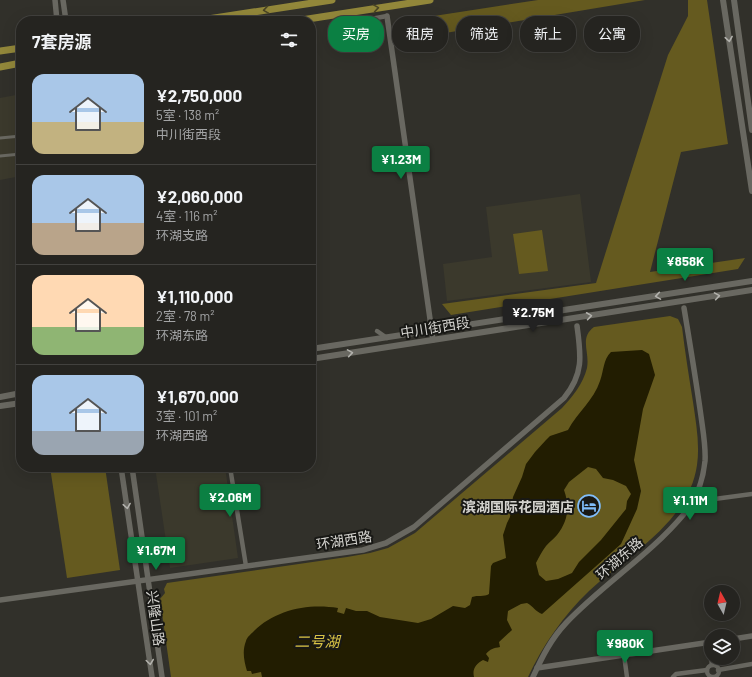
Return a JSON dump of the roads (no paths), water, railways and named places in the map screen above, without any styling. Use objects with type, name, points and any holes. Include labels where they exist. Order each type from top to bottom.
[{"type":"main road","points":[[228,16],[332,0]]},
{"type":"main road","points":[[316,18],[430,0]]},
{"type":"main road","points":[[723,0],[752,190]]},
{"type":"main road","points":[[734,0],[752,130]]},
{"type":"main road","points":[[0,51],[16,49]]},
{"type":"main road","points":[[0,67],[16,64]]},
{"type":"main road","name":"中川街西段","points":[[316,348],[752,281]]},
{"type":"main road","name":"中川街西段","points":[[316,358],[752,290]]},
{"type":"main road","points":[[0,397],[16,395]]},
{"type":"main road","points":[[0,406],[16,404]]},
{"type":"street","points":[[55,0],[57,16]]},
{"type":"street","points":[[63,0],[65,16]]},
{"type":"street","points":[[337,14],[360,21],[387,16],[433,340]]},
{"type":"street","points":[[0,138],[16,136]]},
{"type":"street","points":[[0,156],[16,154]]},
{"type":"street","name":"环湖东路","points":[[533,677],[551,641],[566,623],[609,582],[665,534],[685,514],[699,490],[705,459],[698,396],[684,308]]},
{"type":"street","name":"环湖西路","points":[[0,600],[370,548],[394,540],[414,527],[549,412],[571,390],[580,366],[578,326]]},
{"type":"street","points":[[377,331],[387,338]]},
{"type":"street","name":"兴隆山路","points":[[122,472],[152,677]]},
{"type":"street","name":"兴隆山路","points":[[133,472],[162,677]]},
{"type":"street","points":[[231,472],[246,566]]},
{"type":"street","points":[[692,502],[752,494]]},
{"type":"street","points":[[740,638],[752,636]]},
{"type":"street","points":[[537,668],[704,643]]},
{"type":"street","points":[[624,655],[627,677]]},
{"type":"street","points":[[718,670],[752,664]]},
{"type":"street","points":[[673,677],[676,674],[707,670],[709,666],[712,665],[717,667],[718,670]]},
{"type":"street","points":[[707,670],[708,675],[713,677],[718,674],[718,670]]},
{"type":"water","name":"二号湖","points":[[642,350],[649,354],[655,375],[643,409],[634,460],[641,491],[637,509],[621,544],[542,614],[527,603],[521,604],[508,611],[507,620],[512,630],[499,642],[500,647],[492,649],[486,654],[489,658],[488,662],[483,660],[478,663],[474,669],[474,677],[262,677],[261,672],[252,674],[251,671],[247,671],[244,660],[244,652],[248,637],[262,624],[282,613],[304,608],[327,607],[338,608],[337,612],[344,614],[346,608],[356,611],[367,611],[380,617],[418,623],[431,619],[453,606],[465,608],[470,605],[472,597],[489,594],[491,566],[493,563],[506,558],[503,535],[510,517],[513,497],[526,464],[550,436],[568,430],[594,394],[600,381],[605,362],[611,352]],"holes":[[[588,467],[596,469],[603,478],[613,480],[626,486],[631,494],[627,501],[626,509],[601,540],[579,562],[572,573],[558,579],[546,581],[539,575],[536,563],[547,545],[561,530],[566,519],[567,502],[564,490],[569,482]]]},
{"type":"place","name":"滨湖国际花园酒店","points":[[589,506]]}]
